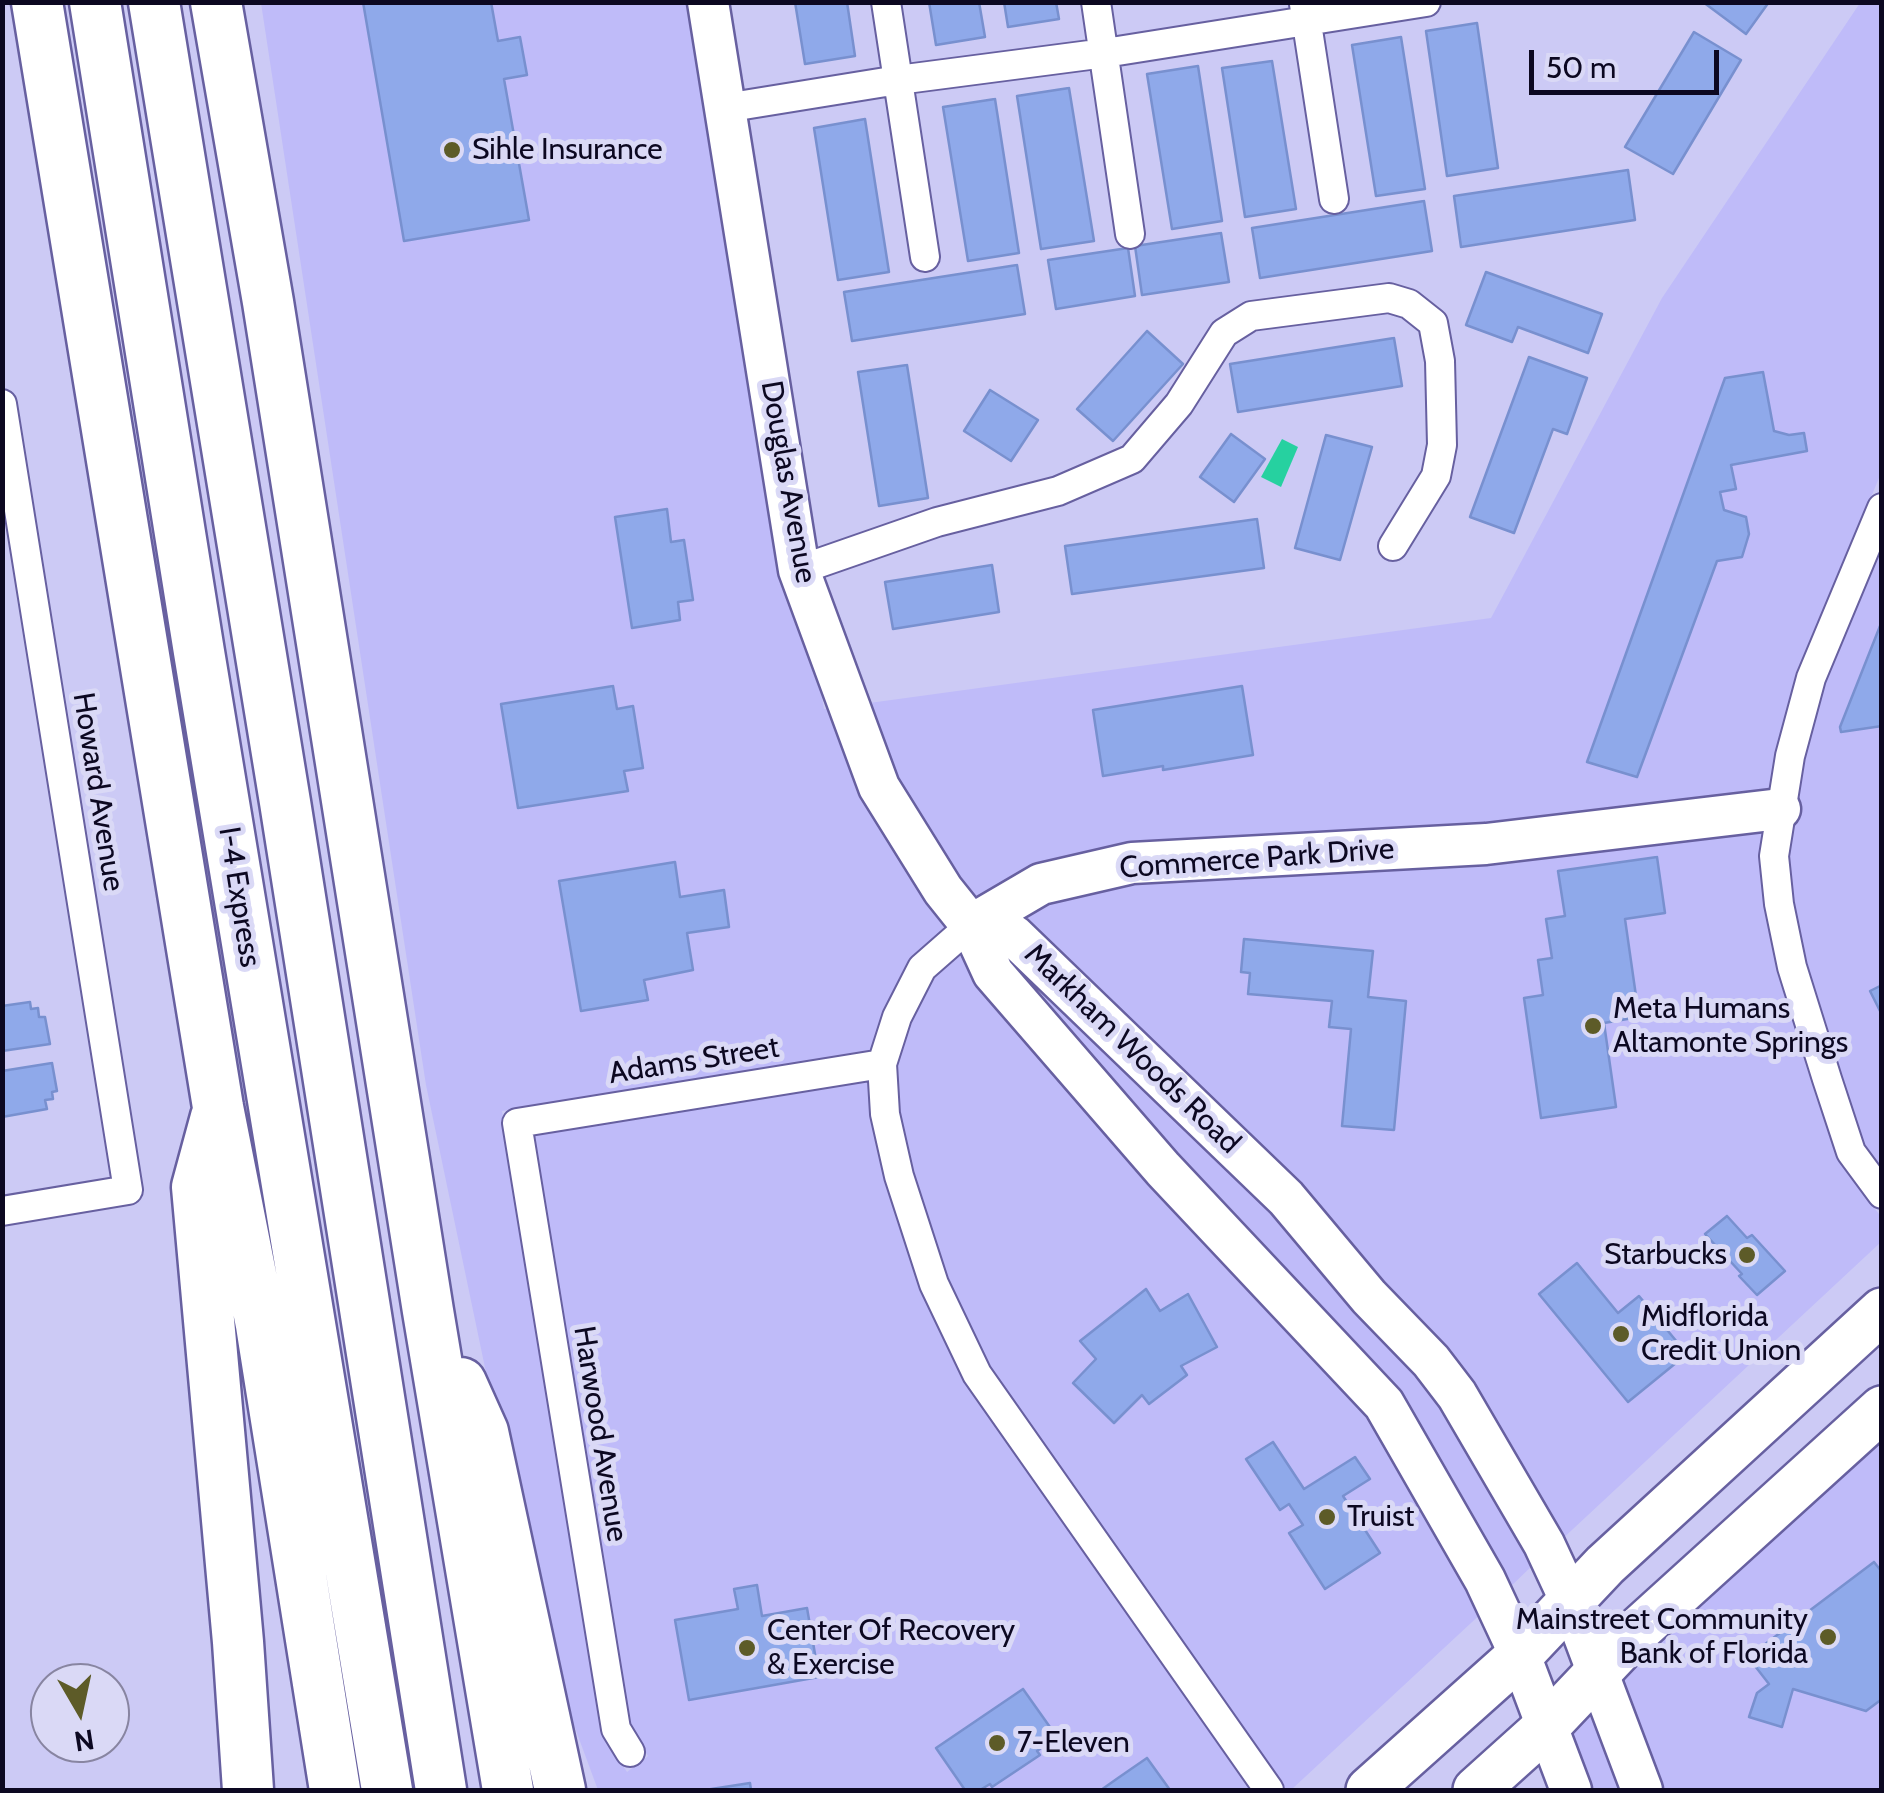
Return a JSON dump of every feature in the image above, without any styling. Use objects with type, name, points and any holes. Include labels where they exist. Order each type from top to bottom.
[{"type":"highway","points":[[37,2],[218,1107],[262,1324],[334,1790]]},
{"type":"highway","name":"I-4 Express","points":[[95,2],[386,1790]]},
{"type":"highway","name":"I-4 Express","points":[[154,2],[441,1790]]},
{"type":"highway","points":[[216,2],[508,1790]]},
{"type":"highway","points":[[218,1107],[197,1187],[248,1790]]},
{"type":"highway","points":[[428,1310],[483,1432],[560,1790]]},
{"type":"main road","name":"Douglas Avenue","points":[[708,2],[799,570],[879,786],[943,890],[970,925]]},
{"type":"main road","name":"Commerce Park Drive","points":[[970,925],[1040,884],[1132,864],[1486,844],[1780,809]]},
{"type":"main road","name":"Markham Woods Road","points":[[970,925],[1013,934],[1286,1198],[1369,1297],[1432,1361],[1457,1396],[1544,1544],[1571,1602],[1642,1790]]},
{"type":"main road","name":"Markham Woods Road","points":[[970,925],[993,973],[1163,1169],[1384,1404],[1485,1580],[1520,1655],[1571,1790]]},
{"type":"main road","points":[[1369,1790],[1520,1655],[1605,1565],[1882,1311]]},
{"type":"main road","points":[[1476,1790],[1546,1726],[1636,1632],[1882,1409]]},
{"type":"street","points":[[886,2],[925,257]]},
{"type":"street","points":[[1096,2],[1130,234]]},
{"type":"street","points":[[725,108],[1105,52],[1306,12],[1426,2]]},
{"type":"street","points":[[1306,12],[1334,199]]},
{"type":"street","points":[[799,570],[937,522],[1058,491],[1132,459],[1179,404],[1224,334],[1250,316],[1389,298],[1409,304],[1432,324],[1440,361],[1442,445],[1436,476],[1394,546]]},
{"type":"street","name":"Howard Avenue","points":[[2,404],[128,1190],[2,1212]]},
{"type":"street","points":[[1882,508],[1811,678],[1790,756],[1774,856],[1792,966],[1850,1152],[1882,1194]]},
{"type":"street","name":"Commerce Park Drive","points":[[970,925],[922,968],[897,1017],[882,1064],[885,1114],[899,1176],[934,1284],[977,1374],[1269,1790]]},
{"type":"street","name":"Adams Street","points":[[517,1123],[882,1064]]},
{"type":"street","name":"Harwood Avenue","points":[[517,1123],[616,1728],[630,1752]]},
{"type":"shaded area","points":[[261,3],[695,3],[824,709],[835,708],[952,923],[910,960],[872,1051],[502,1111],[605,1737],[627,1772],[648,1756],[628,1723],[532,1135],[870,1081],[922,1288],[1253,1790],[598,1790],[541,1636],[426,1085]]},
{"type":"shaded area","points":[[1860,3],[1881,3],[1881,473],[1799,672],[1769,795],[1485,829],[974,906],[891,780],[862,704],[1491,618],[1662,298]]},
{"type":"shaded area","points":[[1282,439],[1298,447],[1281,487],[1261,477]]},
{"type":"shaded area","points":[[1881,543],[1881,1171],[1862,1145],[1804,963],[1787,857],[1803,760],[1823,684]]},
{"type":"shaded area","points":[[1764,825],[1761,857],[1841,1161],[1881,1217],[1881,1242],[1558,1543],[1468,1387],[1010,919],[1045,898],[1134,878]]},
{"type":"shaded area","points":[[967,947],[1374,1413],[1485,1610],[1291,1790],[1285,1790],[987,1366],[946,1278],[912,1173],[898,1113],[895,1066],[909,1024],[932,978]]},
{"type":"shaded area","points":[[1008,948],[1277,1209],[1422,1371],[1537,1561],[1505,1592],[1497,1573],[1003,964]]},
{"type":"shaded area","points":[[1881,1428],[1881,1790],[1656,1790],[1613,1677]]},
{"type":"shaded area","points":[[1593,1698],[1628,1790],[1585,1790],[1562,1731]]},
{"type":"building","name":"Sihle Insurance","points":[[363,2],[491,2],[498,41],[520,37],[527,75],[504,79],[529,220],[404,241]]},
{"type":"building","points":[[795,2],[847,2],[855,56],[805,64]]},
{"type":"building","points":[[929,2],[979,2],[985,37],[936,45]]},
{"type":"building","points":[[1004,2],[1056,2],[1059,19],[1008,27]]},
{"type":"building","points":[[1703,2],[1769,2],[1746,34]]},
{"type":"building","points":[[1477,23],[1498,168],[1447,176],[1426,31]]},
{"type":"building","points":[[1694,32],[1741,60],[1673,174],[1625,147]]},
{"type":"building","points":[[1401,37],[1425,189],[1376,196],[1352,45]]},
{"type":"building","points":[[1272,61],[1296,209],[1245,217],[1222,68]]},
{"type":"building","points":[[1198,66],[1222,221],[1172,229],[1147,74]]},
{"type":"building","points":[[1069,88],[1094,241],[1041,249],[1017,96]]},
{"type":"building","points":[[995,99],[1019,253],[968,261],[943,107]]},
{"type":"building","points":[[865,119],[889,272],[838,280],[814,128]]},
{"type":"building","points":[[1628,170],[1635,220],[1461,247],[1454,196]]},
{"type":"building","points":[[1424,201],[1432,251],[1260,278],[1252,228]]},
{"type":"building","points":[[1221,233],[1229,282],[1142,295],[1135,246]]},
{"type":"building","points":[[1128,248],[1135,296],[1056,309],[1048,260]]},
{"type":"building","points":[[1017,265],[1025,314],[852,341],[844,292]]},
{"type":"building","points":[[1486,272],[1602,314],[1588,353],[1518,327],[1512,342],[1466,325]]},
{"type":"building","points":[[1147,331],[1183,364],[1113,441],[1077,409]]},
{"type":"building","points":[[1394,338],[1402,386],[1238,412],[1230,364]]},
{"type":"building","points":[[1529,357],[1587,378],[1567,434],[1553,429],[1514,533],[1470,517]]},
{"type":"building","points":[[907,365],[928,498],[879,506],[858,372]]},
{"type":"building","points":[[1763,372],[1774,431],[1804,433],[1807,451],[1731,465],[1736,489],[1720,492],[1724,510],[1746,517],[1749,534],[1742,557],[1717,561],[1637,777],[1587,762],[1725,378]]},
{"type":"building","points":[[990,390],[1038,420],[1011,461],[964,431]]},
{"type":"building","points":[[1231,434],[1265,459],[1234,502],[1200,477]]},
{"type":"building","points":[[1326,435],[1372,447],[1340,560],[1295,548]]},
{"type":"building","points":[[667,509],[671,542],[684,540],[693,600],[678,602],[680,620],[632,628],[615,517]]},
{"type":"building","points":[[1257,519],[1264,568],[1072,594],[1065,546]]},
{"type":"building","points":[[992,565],[999,612],[893,629],[885,582]]},
{"type":"building","points":[[1882,621],[1882,726],[1841,732],[1840,727]]},
{"type":"building","points":[[613,686],[617,709],[633,706],[643,768],[624,771],[628,791],[518,808],[501,704]]},
{"type":"building","points":[[1242,686],[1253,755],[1103,776],[1093,710]]},
{"type":"building","points":[[1657,857],[1665,913],[1625,919],[1639,1017],[1604,1023],[1616,1107],[1541,1118],[1524,998],[1543,995],[1538,960],[1552,958],[1546,919],[1565,916],[1558,871]]},
{"type":"building","points":[[675,862],[680,897],[724,890],[729,927],[687,933],[693,970],[644,980],[648,1000],[581,1011],[559,881]]},
{"type":"building","points":[[1244,939],[1373,951],[1368,997],[1406,1001],[1394,1130],[1342,1126],[1351,1029],[1329,1027],[1332,1001],[1248,994],[1250,973],[1241,972]]},
{"type":"building","points":[[1882,985],[1882,1015],[1870,991]]},
{"type":"building","points":[[30,1002],[31,1009],[38,1008],[39,1017],[45,1017],[50,1044],[2,1051],[2,1006]]},
{"type":"building","points":[[52,1063],[57,1091],[52,1092],[53,1099],[45,1100],[47,1109],[2,1117],[2,1071]]},
{"type":"building","name":"Starbucks","points":[[1727,1216],[1747,1238],[1752,1235],[1785,1271],[1757,1295],[1705,1234]]},
{"type":"building","name":"Midflorida Credit Union","points":[[1577,1263],[1618,1313],[1639,1296],[1687,1354],[1628,1402],[1539,1294]]},
{"type":"building","points":[[1146,1289],[1160,1311],[1188,1294],[1217,1347],[1181,1366],[1187,1375],[1149,1404],[1142,1395],[1114,1423],[1073,1383],[1096,1359],[1080,1341]]},
{"type":"building","name":"Truist","points":[[1273,1442],[1304,1489],[1355,1457],[1370,1479],[1343,1496],[1380,1553],[1325,1589],[1289,1533],[1303,1525],[1289,1504],[1280,1510],[1246,1459]]},
{"type":"building","name":"Mainstreet Community Bank of Florida","points":[[1874,1562],[1882,1572],[1882,1699],[1866,1711],[1793,1689],[1782,1727],[1749,1717],[1757,1693],[1769,1684],[1748,1657]]},
{"type":"building","name":"Center Of Recovery & Exercise","points":[[757,1585],[762,1616],[807,1608],[819,1677],[689,1700],[675,1620],[738,1609],[734,1589]]},
{"type":"building","name":"7-Eleven","points":[[1023,1689],[1057,1737],[1037,1751],[1040,1755],[992,1787],[990,1784],[980,1790],[965,1790],[936,1748]]},
{"type":"building","points":[[1147,1758],[1170,1790],[1101,1790],[1118,1778]]},
{"type":"building","points":[[750,1783],[751,1790],[705,1790]]},
{"type":"place","name":"Sihle Insurance","points":[[452,150]]},
{"type":"place","name":"Meta Humans Altamonte Springs","points":[[1593,1026]]},
{"type":"place","name":"Starbucks","points":[[1747,1255]]},
{"type":"place","name":"Midflorida Credit Union","points":[[1621,1334]]},
{"type":"place","name":"Truist","points":[[1327,1517]]},
{"type":"place","name":"Mainstreet Community Bank of Florida","points":[[1828,1637]]},
{"type":"place","name":"Center Of Recovery & Exercise","points":[[747,1648]]},
{"type":"place","name":"7-Eleven","points":[[997,1743]]}]
